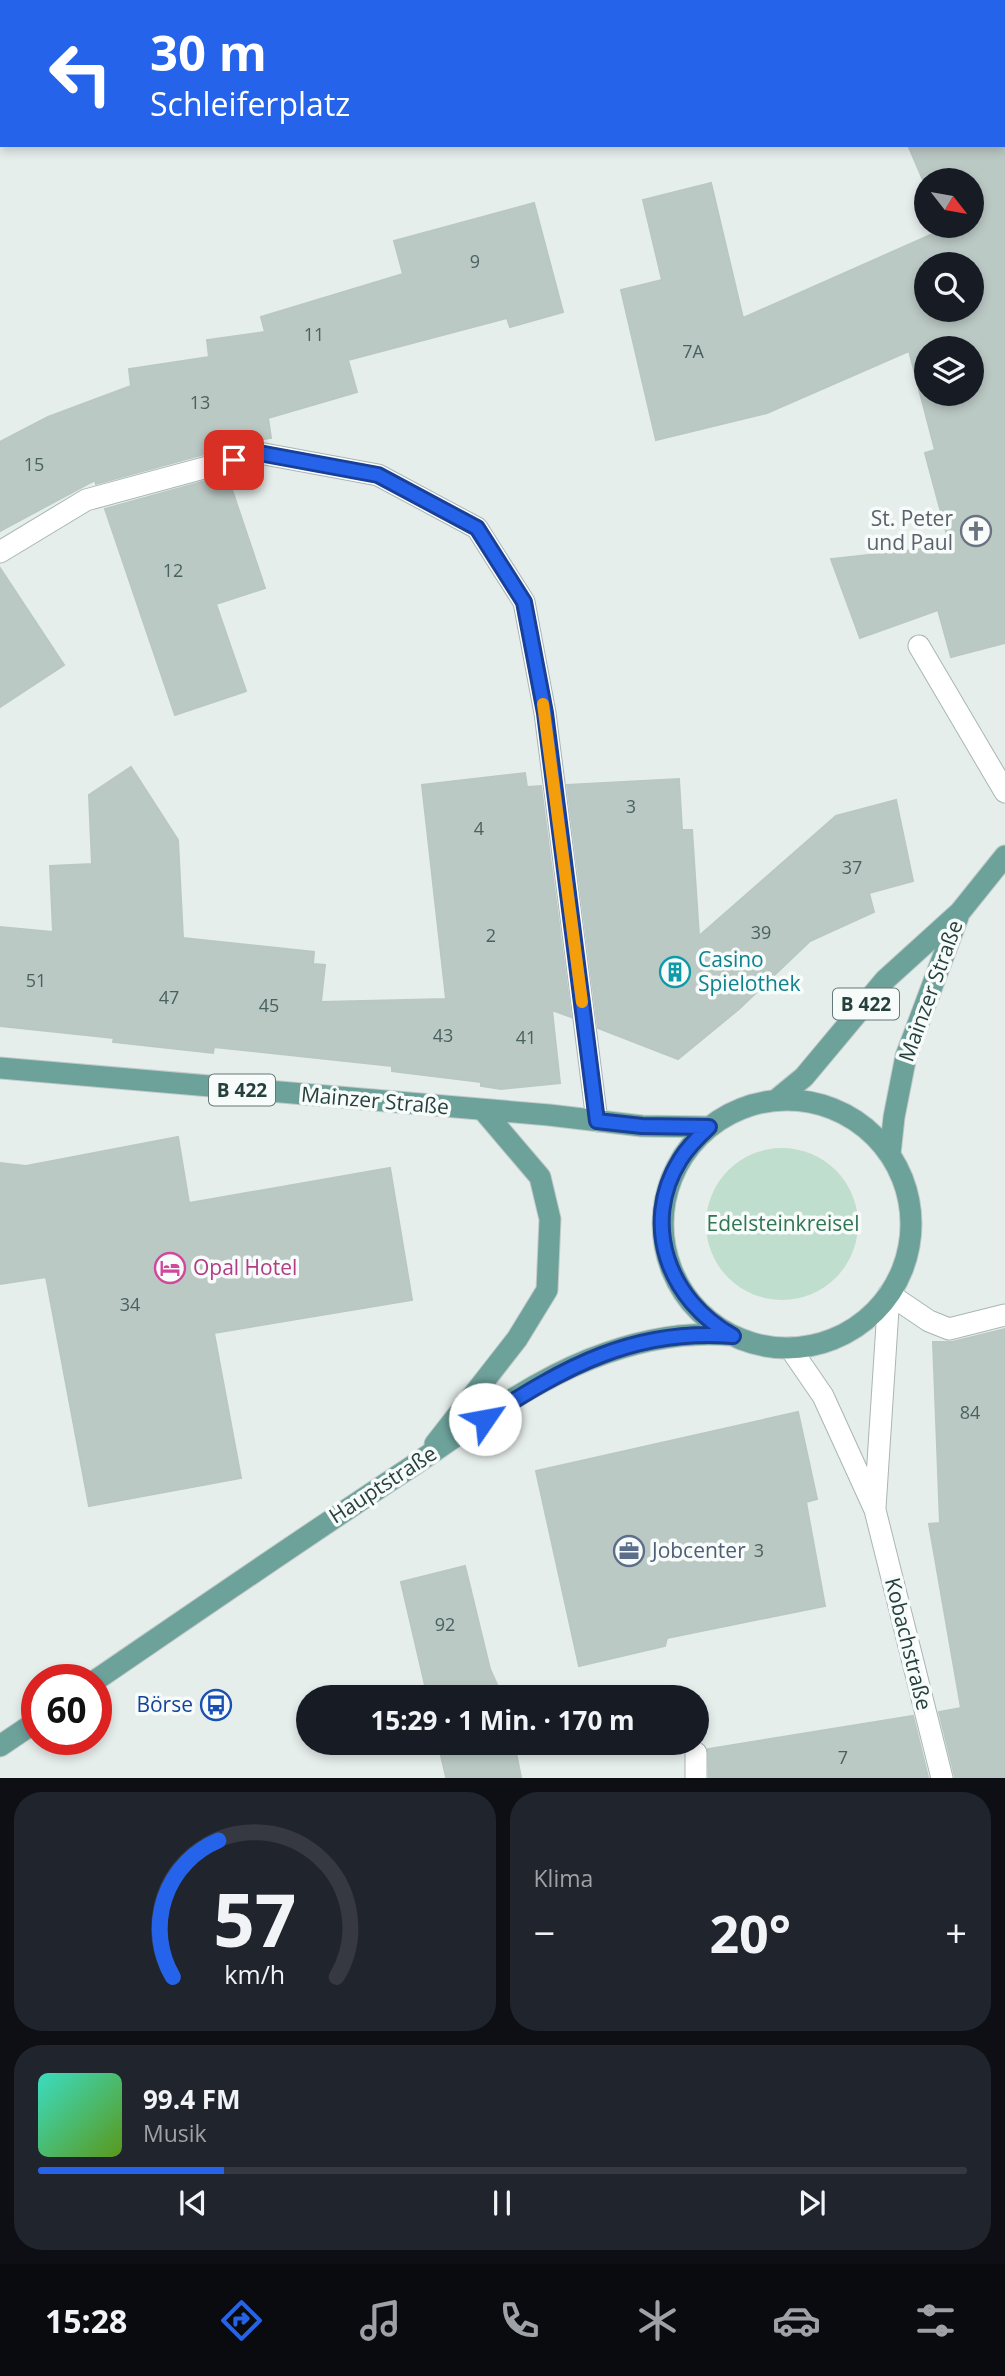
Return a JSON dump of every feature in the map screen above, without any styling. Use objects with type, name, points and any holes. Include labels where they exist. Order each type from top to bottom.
[{"type":"main road","name":"Mainzer Straße","points":[[776,1100],[811,1070],[885,980],[960,912],[1005,856]]},
{"type":"main road","name":"Mainzer Straße","points":[[890,1154],[894,1116],[906,1056],[960,912]]},
{"type":"main road","name":"Mainzer Straße","points":[[0,1068],[642,1126],[709,1127]]},
{"type":"main road","name":"B 422","points":[[776,1100],[806,1101],[834,1108],[871,1132],[890,1154],[904,1181],[911,1224],[903,1267],[889,1294],[870,1316],[847,1333],[819,1344],[790,1348],[761,1346],[733,1336],[697,1311],[679,1287],[667,1260],[662,1231],[664,1201],[673,1173],[688,1148],[709,1127],[748,1106],[776,1100]]},
{"type":"main road","points":[[425,1457],[517,1339],[547,1290],[550,1219],[540,1177],[483,1110]]},
{"type":"main road","name":"Hauptstraße","points":[[112,1669],[425,1457],[562,1371],[650,1340],[702,1333],[733,1336]]},
{"type":"main road","points":[[0,1746],[21,1732]]},
{"type":"street","points":[[0,552],[86,500],[259,453],[378,475],[477,528],[524,602],[545,713],[597,1121]]},
{"type":"street","points":[[919,646],[1005,792]]},
{"type":"street","points":[[889,1294],[929,1321],[949,1329],[1005,1315]]},
{"type":"street","name":"Kobachstraße","points":[[875,1510],[889,1294]]},
{"type":"street","name":"Kobachstraße","points":[[790,1348],[824,1396],[875,1510],[942,1777]]},
{"type":"street","points":[[696,1755],[696,1777]]},
{"type":"green space","name":"Edelsteinkreisel","points":[[782,1148],[811,1153],[836,1170],[853,1195],[858,1224],[853,1253],[836,1278],[811,1295],[782,1300],[753,1295],[728,1278],[711,1253],[706,1224],[711,1195],[728,1170],[753,1153]]},
{"type":"building","points":[[909,147],[1005,147],[1005,643],[951,657],[938,610],[860,638],[831,559],[950,546],[925,453],[935,450],[923,406],[984,406],[984,336],[914,336],[914,370],[909,351],[767,413],[656,440],[621,290],[662,280],[643,200],[711,183],[743,318],[924,238],[984,238],[984,168],[918,168]]},
{"type":"building","points":[[534,203],[563,312],[510,327],[507,318],[348,360],[357,392],[268,418],[271,438],[217,446],[219,450],[96,484],[95,480],[0,531],[0,442],[48,417],[131,386],[129,369],[209,357],[207,340],[265,332],[261,317],[403,274],[394,241]]},
{"type":"building","points":[[227,475],[265,588],[216,604],[246,691],[175,715],[105,509]]},
{"type":"building","points":[[0,568],[64,665],[0,707]]},
{"type":"building","points":[[131,767],[178,840],[183,938],[314,952],[313,964],[325,965],[321,1002],[446,999],[422,785],[525,773],[527,787],[541,786],[571,1017],[552,1010],[560,1083],[501,1089],[481,1086],[481,1082],[392,1071],[392,1066],[214,1047],[213,1053],[113,1042],[114,1038],[0,1026],[0,927],[53,932],[50,866],[92,864],[89,795]]},
{"type":"building","points":[[679,779],[682,830],[692,830],[699,936],[836,816],[896,800],[913,881],[869,893],[874,912],[810,941],[739,1009],[678,1059],[598,1028],[567,785]]},
{"type":"building","points":[[178,1137],[189,1203],[390,1168],[412,1300],[214,1333],[241,1478],[89,1506],[46,1277],[0,1284],[0,1163],[26,1166]]},
{"type":"building","points":[[1005,1329],[1005,1777],[955,1777],[939,1712],[961,1708],[929,1524],[940,1523],[933,1342],[952,1342]]},
{"type":"building","name":"Jobcenter","points":[[798,1412],[817,1499],[806,1502],[825,1606],[667,1638],[665,1646],[579,1666],[536,1471]]},
{"type":"building","points":[[465,1566],[490,1669],[497,1685],[425,1685],[401,1582]]},
{"type":"building","points":[[913,1716],[928,1777],[709,1777],[709,1749]]},
{"type":"building","points":[[441,1755],[516,1755],[521,1777],[446,1777]]},
{"type":"slow traffic","points":[[543,704],[582,1002]]},
{"type":"place","name":"St. Peter und Paul","points":[[976,531]]},
{"type":"place","name":"Casino Spielothek","points":[[675,972]]},
{"type":"place","name":"Opal Hotel","points":[[170,1268]]},
{"type":"place","name":"Jobcenter","points":[[629,1551]]},
{"type":"place","name":"Börse","points":[[216,1705]]},
{"type":"route","points":[[234,460],[259,453],[378,475],[477,528],[524,602],[545,713],[597,1121],[642,1126],[709,1127],[688,1148],[673,1173],[664,1201],[662,1231],[667,1260],[679,1287],[697,1311],[733,1336],[702,1333],[675,1336],[618,1349],[562,1371],[485,1419]]}]
